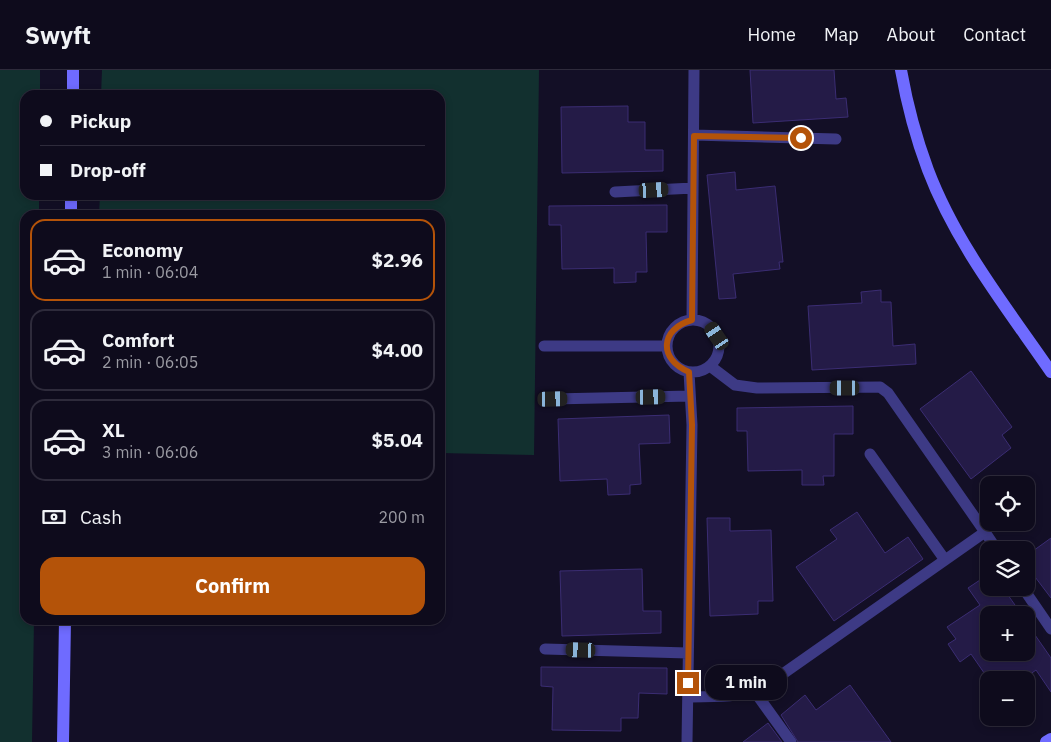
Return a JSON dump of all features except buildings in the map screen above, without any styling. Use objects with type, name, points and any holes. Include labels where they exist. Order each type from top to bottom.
[{"type":"main road","points":[[73,70],[73,90]]},
{"type":"main road","points":[[902,70],[919,143],[928,171],[949,214],[976,262],[1051,372]]},
{"type":"main road","points":[[64,742],[65,625]]},
{"type":"main road","points":[[1046,742],[1051,739]]},
{"type":"lane","points":[[692,320],[694,70]]},
{"type":"lane","points":[[694,136],[836,139]]},
{"type":"lane","points":[[615,192],[693,188]]},
{"type":"lane","points":[[692,320],[703,322],[711,328],[717,336],[718,352],[710,366],[700,371],[689,372],[677,367],[669,358],[666,346],[670,333],[680,323],[692,320]]},
{"type":"lane","points":[[544,346],[666,346]]},
{"type":"lane","points":[[710,366],[734,385],[757,388],[880,388],[888,393],[991,541]]},
{"type":"lane","points":[[687,742],[692,425],[689,372]]},
{"type":"lane","points":[[553,399],[690,396]]},
{"type":"lane","points":[[870,454],[945,560]]},
{"type":"lane","points":[[688,697],[741,696],[755,692],[985,532]]},
{"type":"lane","points":[[1028,596],[1051,629]]},
{"type":"lane","points":[[545,649],[688,653]]},
{"type":"lane","points":[[755,692],[790,742]]},
{"type":"green space","points":[[0,70],[40,70],[40,90],[20,90],[20,200],[39,200],[39,210],[20,210],[20,625],[34,625],[32,742],[0,742]]},
{"type":"green space","points":[[102,70],[539,70],[534,455],[445,453],[445,210],[99,210],[100,200],[445,200],[445,90],[101,90]]},
{"type":"route","points":[[688,683],[692,425],[690,384],[689,372],[677,367],[669,358],[666,346],[670,333],[680,323],[692,320],[694,136],[801,138]]}]
